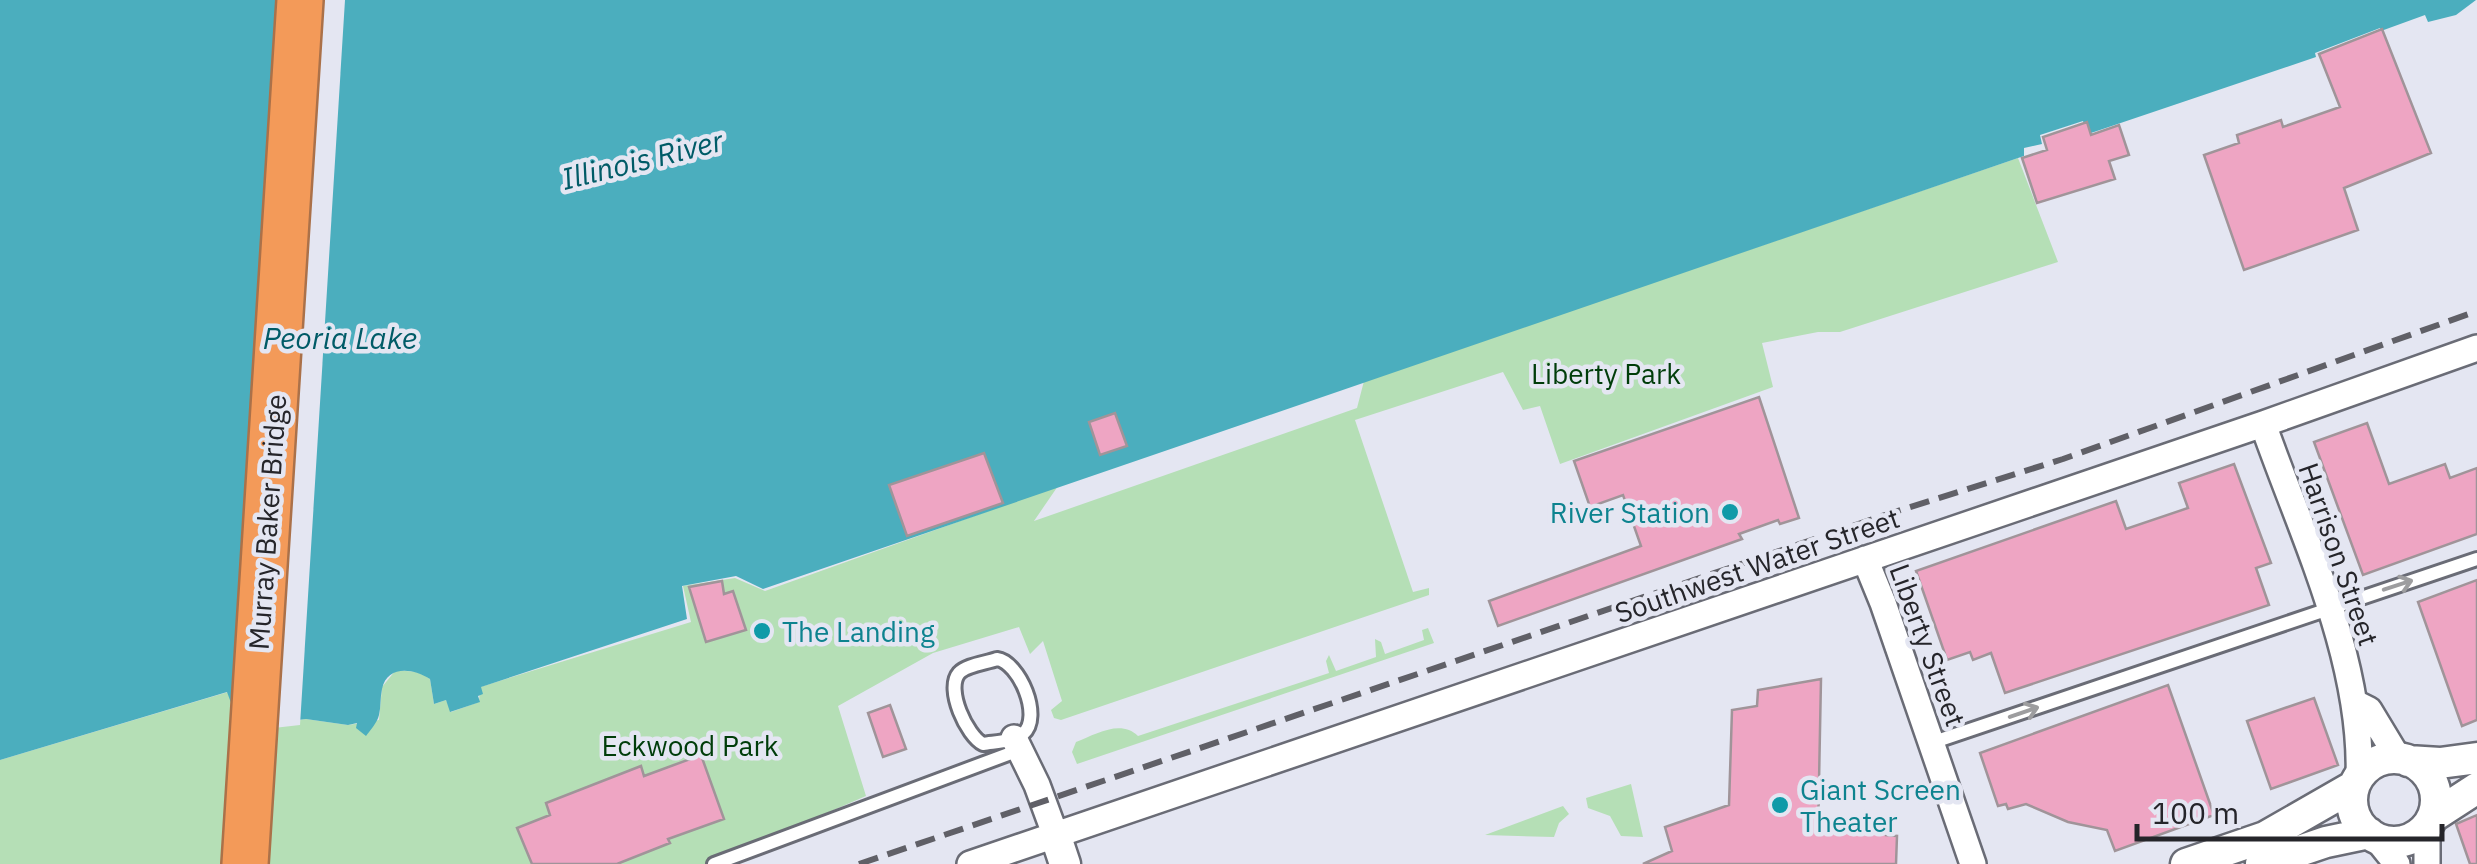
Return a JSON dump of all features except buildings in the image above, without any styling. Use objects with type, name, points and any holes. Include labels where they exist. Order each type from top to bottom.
[{"type":"highway","name":"Murray Baker Bridge","points":[[244,864],[300,0]]},
{"type":"highway","name":"Murray Baker Bridge","points":[[273,864],[328,0]]},
{"type":"street","name":"Southwest Water Street","points":[[970,864],[2477,348]]},
{"type":"street","name":"Harrison Street","points":[[2263,424],[2329,608],[2357,704],[2357,781]]},
{"type":"street","name":"Liberty Street","points":[[1864,559],[1884,602],[1973,864]]},
{"type":"street","name":"Harrison Street","points":[[2357,704],[2369,710],[2403,759]]},
{"type":"street","points":[[1017,744],[1037,785],[1065,864]]},
{"type":"street","points":[[2186,864],[2265,836],[2357,781],[2369,766],[2403,759],[2440,763],[2477,758]]},
{"type":"street","points":[[2403,759],[2430,777],[2436,803],[2430,822],[2427,864]]},
{"type":"street","points":[[2357,781],[2352,804],[2356,818],[2397,864]]},
{"type":"street","points":[[2262,864],[2326,842],[2373,836],[2390,842],[2404,841],[2477,788]]},
{"type":"lane","points":[[1931,743],[2477,559]]},
{"type":"lane","points":[[714,864],[1017,744],[1030,722],[1030,708],[1014,669],[1006,660],[997,659],[962,670],[955,678],[954,692],[967,731],[984,744],[1017,744]]},
{"type":"green space","points":[[2018,158],[2058,262],[1840,332],[1818,332],[1762,343],[1773,387],[1560,464],[1540,406],[1523,410],[1503,372],[1355,420],[1413,592],[1429,588],[1429,595],[1061,720],[1054,718],[1051,710],[1062,701],[1043,641],[1030,654],[1019,627],[933,653],[838,706],[866,796],[709,864],[0,864],[0,760],[228,692],[240,727],[306,719],[348,725],[379,720],[382,687],[395,671],[409,671],[430,679],[434,704],[446,700],[451,712],[479,702],[480,687],[691,622],[683,586],[735,578],[765,591],[1058,486],[1034,521],[1357,408],[1364,381]]},
{"type":"green space","points":[[1428,628],[1434,643],[1077,764],[1072,752],[1076,742],[1100,732],[1116,728],[1138,736],[1329,673],[1329,655],[1336,671],[1376,657],[1375,639],[1381,642],[1385,654],[1424,640],[1422,630]]},
{"type":"green space","points":[[1631,784],[1643,837],[1621,836],[1610,816],[1588,808],[1586,798]]},
{"type":"green space","points":[[1563,806],[1569,814],[1559,823],[1554,837],[1485,835]]},
{"type":"water","name":"Peoria Lake","points":[[0,0],[2476,0],[2456,15],[2428,22],[2425,15],[2381,31],[2380,28],[2315,53],[2316,57],[2088,134],[2083,121],[2040,135],[2042,144],[2024,148],[2024,156],[763,589],[736,576],[682,586],[687,619],[481,687],[480,702],[450,712],[446,700],[434,704],[430,679],[402,671],[385,681],[378,718],[366,736],[356,728],[357,723],[306,719],[240,727],[227,692],[0,760]]},
{"type":"pier","points":[[285,0],[345,0],[300,725],[239,732]]},
{"type":"railway","points":[[859,864],[1885,515],[2063,459],[2477,311]]},
{"type":"place","name":"River Station","points":[[1730,512]]},
{"type":"place","name":"The Landing","points":[[762,631]]},
{"type":"place","name":"Giant Screen Theater","points":[[1780,805]]},
{"type":"water label","name":"Illinois River","points":[[642,159]]},
{"type":"park label","name":"Liberty Park","points":[[1606,373]]},
{"type":"park label","name":"Eckwood Park","points":[[690,745]]}]
